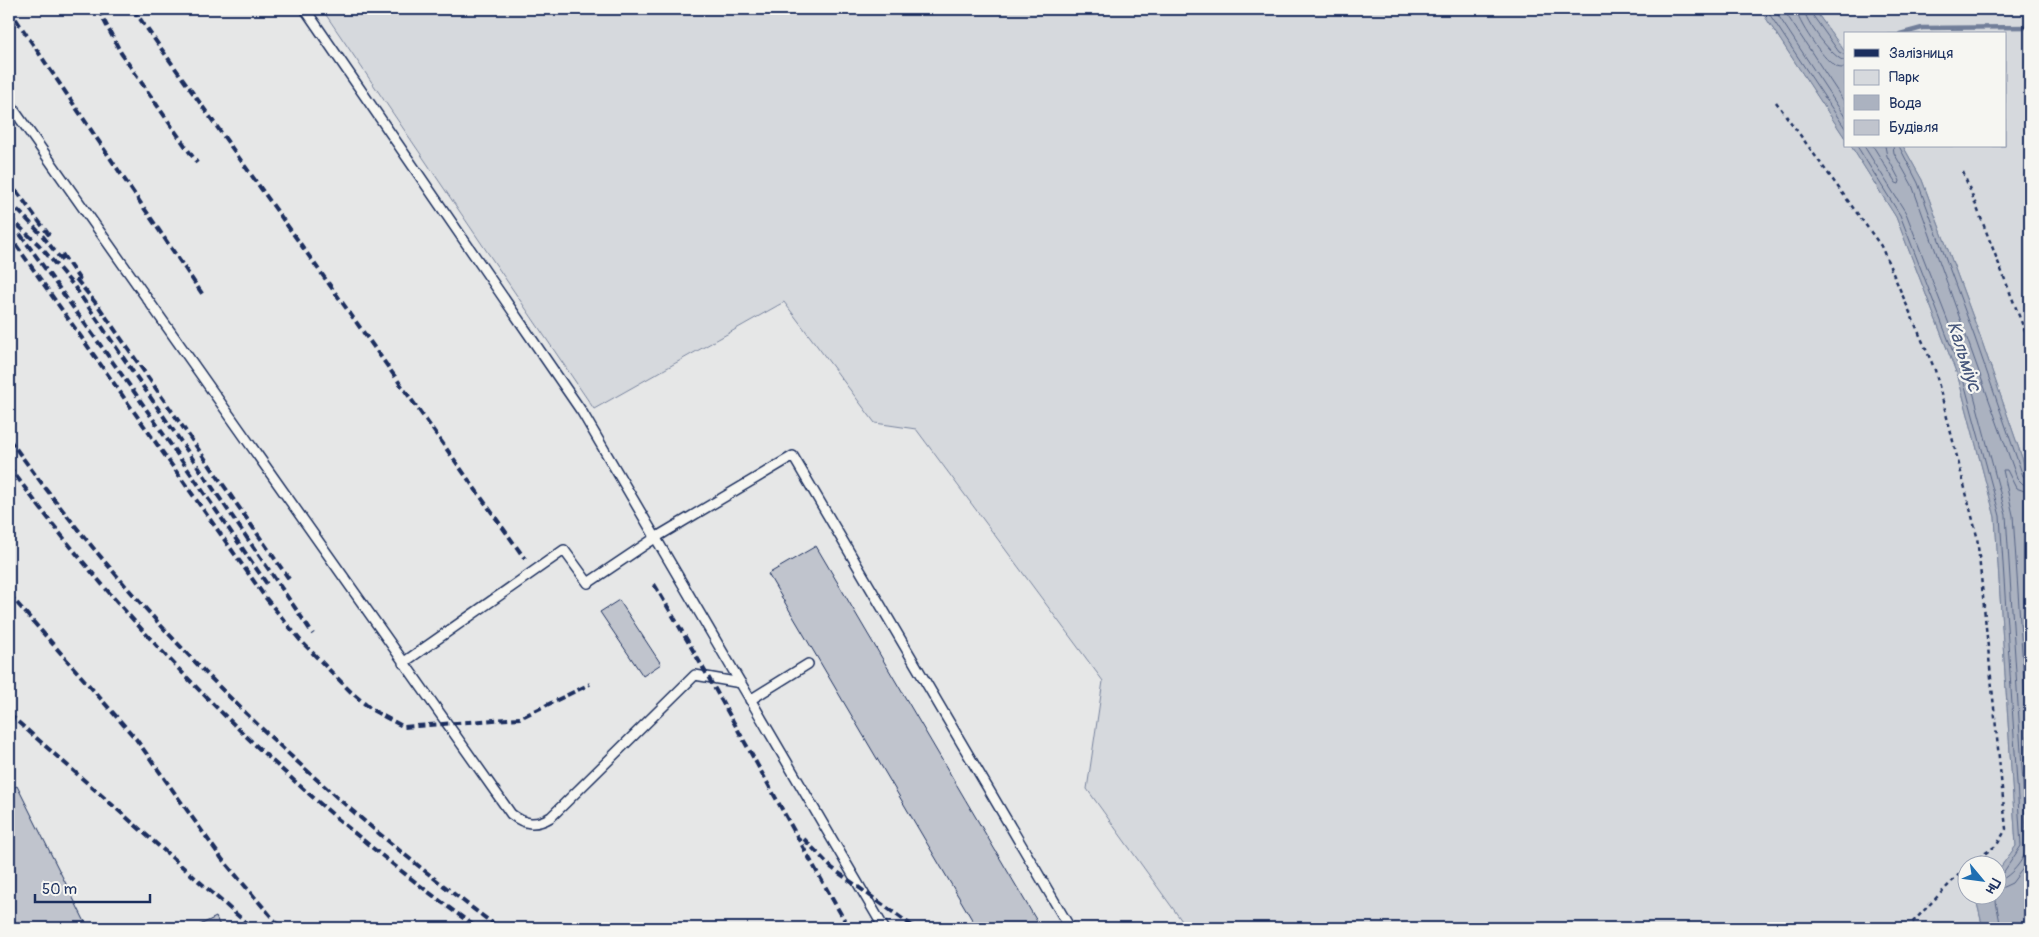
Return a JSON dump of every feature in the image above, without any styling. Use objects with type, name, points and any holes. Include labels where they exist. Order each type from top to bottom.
[{"type":"lane","points":[[305,9],[582,412],[884,928]]},
{"type":"lane","points":[[9,102],[511,814],[520,821],[530,824],[542,823],[551,817],[695,676],[741,683]]},
{"type":"lane","points":[[403,663],[564,550],[588,583],[655,538],[793,456],[1070,928]]},
{"type":"lane","points":[[750,700],[808,664]]},
{"type":"path","points":[[1776,102],[1881,246],[1936,370],[1977,536],[2006,829],[1997,845],[1984,854]]},
{"type":"path","points":[[1963,172],[2030,344]]},
{"type":"path","points":[[1907,928],[1956,877]]},
{"type":"shaded area","points":[[9,9],[322,9],[594,409],[785,302],[875,423],[916,429],[1103,681],[1087,789],[1187,928],[9,928]]},
{"type":"green space","points":[[322,9],[1760,9],[1844,136],[1844,148],[1852,148],[1896,217],[1958,377],[1995,517],[2016,846],[2006,860],[2006,854],[1956,854],[1956,904],[1977,904],[1983,928],[1187,928],[1087,789],[1103,681],[916,429],[875,423],[784,302],[594,409]]},
{"type":"green space","points":[[1814,9],[2030,9],[2030,481],[1980,336],[1922,180],[1904,148],[2006,148],[2006,32],[1844,32],[1844,51]]},
{"type":"water","points":[[1760,9],[1814,9],[1844,51],[1844,136]]},
{"type":"water","name":"Кальміус","points":[[1852,148],[1904,148],[1922,180],[1980,336],[2030,481],[2030,928],[1983,928],[1977,904],[2006,904],[2006,860],[2016,846],[1995,517],[1958,377],[1896,217]]},
{"type":"building","points":[[816,546],[1041,928],[977,928],[768,574]]},
{"type":"building","points":[[619,600],[661,664],[643,676],[600,612]]},
{"type":"building","points":[[17,786],[88,928],[9,928],[9,790]]},
{"type":"building","points":[[216,917],[221,928],[194,928]]},
{"type":"waterway","points":[[1907,32],[1922,28],[2030,27]]},
{"type":"railway","points":[[9,9],[203,295]]},
{"type":"railway","points":[[98,9],[121,53],[197,163]]},
{"type":"railway","points":[[133,9],[525,559]]},
{"type":"railway","points":[[9,181],[49,235]]},
{"type":"railway","points":[[9,201],[41,234],[64,263]]},
{"type":"railway","points":[[9,217],[39,245],[74,286],[313,634]]},
{"type":"railway","points":[[20,234],[135,393],[269,587]]},
{"type":"railway","points":[[9,235],[265,597],[300,640],[351,692],[372,710],[404,727],[520,718],[590,684]]},
{"type":"railway","points":[[62,254],[82,283]]},
{"type":"railway","points":[[76,279],[99,307],[289,579]]},
{"type":"railway","points":[[9,439],[61,509],[117,576],[235,703],[363,820],[499,928]]},
{"type":"railway","points":[[9,466],[58,531],[110,594],[166,656],[225,715],[285,773],[348,828],[477,928]]},
{"type":"railway","points":[[654,584],[704,669],[849,928]]},
{"type":"railway","points":[[9,594],[136,739],[222,859],[281,928]]},
{"type":"railway","points":[[9,714],[252,928]]},
{"type":"railway","points":[[804,839],[832,868],[915,928]]}]
